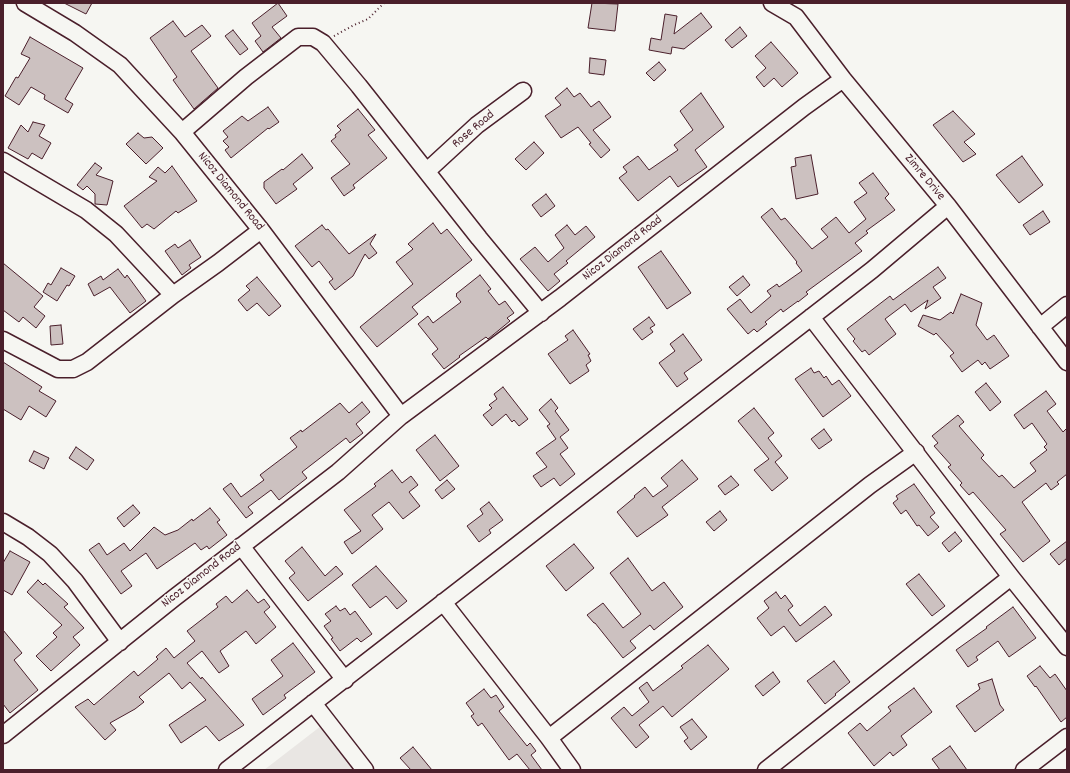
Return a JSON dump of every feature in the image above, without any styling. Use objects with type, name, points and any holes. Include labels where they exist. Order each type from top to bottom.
[{"type":"street","name":"Nicoz Diamond Road","points":[[25,3],[75,33],[120,65],[182,132],[261,230],[401,416]]},
{"type":"street","name":"Zimre Drive","points":[[772,3],[796,17],[843,79],[948,206],[1067,362]]},
{"type":"street","points":[[182,132],[246,76],[298,37],[313,37],[323,43],[541,313]]},
{"type":"street","name":"Nicoz Diamond Road","points":[[4,732],[174,598],[338,472],[401,416],[541,313],[804,107],[843,79]]},
{"type":"street","name":"Rose Road","points":[[427,171],[477,125],[523,91]]},
{"type":"street","points":[[3,161],[86,210],[116,234],[173,295]]},
{"type":"street","points":[[227,770],[812,317],[872,270],[948,206]]},
{"type":"street","points":[[3,340],[58,369],[73,369],[87,362],[173,295],[261,230]]},
{"type":"street","points":[[1040,327],[1067,305]]},
{"type":"street","points":[[812,317],[1010,577],[1067,647]]},
{"type":"street","points":[[549,738],[870,485],[916,452]]},
{"type":"street","points":[[3,522],[28,537],[50,554],[75,581],[120,642]]},
{"type":"street","points":[[241,546],[345,680]]},
{"type":"street","points":[[766,770],[1010,577]]},
{"type":"street","points":[[443,602],[549,738],[572,770]]},
{"type":"street","points":[[313,703],[365,770]]},
{"type":"street","points":[[1024,770],[1067,737]]},
{"type":"path","points":[[323,43],[354,25],[368,19],[384,3]]},
{"type":"shaded area","points":[[321,726],[355,770],[264,770]]},
{"type":"building","points":[[64,3],[92,3],[86,14]]},
{"type":"building","points":[[278,3],[287,16],[272,27],[281,38],[263,52],[255,41],[261,36],[252,23]]},
{"type":"building","points":[[592,3],[618,4],[615,31],[588,28]]},
{"type":"building","points":[[701,13],[712,27],[684,49],[672,47],[671,54],[649,50],[651,38],[661,40],[665,14],[677,16],[674,34]]},
{"type":"building","points":[[173,21],[185,37],[202,25],[211,36],[191,51],[218,88],[194,109],[173,80],[177,77],[150,38]]},
{"type":"building","points":[[740,27],[747,36],[732,48],[725,40]]},
{"type":"building","points":[[233,30],[248,49],[240,55],[225,36]]},
{"type":"building","points":[[30,37],[83,68],[65,99],[73,104],[68,113],[44,99],[45,95],[31,87],[19,105],[5,96],[16,77],[18,78],[30,58],[21,54]]},
{"type":"building","points":[[771,42],[798,73],[782,87],[774,78],[764,87],[756,77],[766,68],[755,56]]},
{"type":"building","points":[[590,58],[606,60],[604,75],[589,73]]},
{"type":"building","points":[[659,62],[666,70],[654,81],[646,73]]},
{"type":"building","points":[[567,88],[574,97],[580,93],[591,107],[599,101],[611,117],[593,130],[610,150],[601,158],[589,144],[591,143],[578,127],[561,138],[545,116],[561,105],[555,98]]},
{"type":"building","points":[[701,93],[724,127],[695,150],[707,167],[678,187],[670,176],[638,201],[619,178],[627,172],[623,167],[638,156],[649,170],[678,150],[674,145],[693,130],[680,111]]},
{"type":"building","points":[[268,107],[279,122],[269,129],[268,128],[231,158],[225,150],[229,147],[223,141],[228,137],[223,131],[242,116],[248,121]]},
{"type":"building","points":[[358,109],[375,130],[368,135],[387,158],[353,185],[355,188],[344,196],[331,178],[350,164],[331,141],[341,130],[337,126]]},
{"type":"building","points":[[953,111],[975,134],[964,142],[976,154],[963,162],[933,125]]},
{"type":"building","points":[[33,122],[45,125],[39,136],[51,143],[42,159],[32,153],[28,159],[8,148],[21,125],[28,132]]},
{"type":"building","points":[[138,133],[144,138],[152,137],[163,148],[146,164],[126,144]]},
{"type":"building","points":[[534,142],[544,153],[526,170],[515,159]]},
{"type":"building","points":[[302,154],[313,168],[293,184],[297,189],[276,204],[264,188],[264,182],[282,169],[283,170]]},
{"type":"building","points":[[811,155],[818,194],[796,199],[791,167],[796,166],[795,158]]},
{"type":"building","points":[[1022,156],[1043,185],[1019,203],[996,175]]},
{"type":"building","points":[[95,163],[102,168],[96,175],[113,181],[107,205],[95,204],[95,194],[87,186],[83,190],[77,185]]},
{"type":"building","points":[[172,166],[197,201],[178,213],[176,211],[154,229],[147,224],[142,228],[124,206],[157,181],[149,177],[158,167],[165,173]]},
{"type":"building","points":[[873,173],[889,194],[885,198],[895,210],[866,231],[868,233],[855,243],[862,251],[806,292],[808,294],[798,302],[783,312],[781,309],[765,322],[767,324],[757,332],[754,329],[748,334],[727,309],[740,299],[751,313],[771,296],[767,291],[777,284],[779,287],[802,271],[796,263],[797,262],[761,217],[772,208],[781,220],[785,218],[812,249],[828,237],[821,229],[836,217],[849,233],[866,219],[854,202],[867,193],[859,183]]},
{"type":"building","points":[[546,194],[555,206],[541,217],[532,205]]},
{"type":"building","points":[[1043,211],[1050,222],[1030,235],[1023,225]]},
{"type":"building","points":[[433,223],[441,234],[447,229],[472,260],[412,307],[418,314],[377,347],[360,327],[413,284],[396,262],[413,249],[408,244]]},
{"type":"building","points":[[322,225],[326,230],[328,229],[349,254],[376,234],[370,244],[377,253],[369,259],[365,254],[353,276],[335,290],[329,282],[333,279],[319,261],[312,267],[295,246]]},
{"type":"building","points":[[567,225],[575,235],[586,226],[595,237],[566,261],[568,263],[554,274],[560,281],[548,291],[520,259],[535,247],[548,262],[564,248],[555,235]]},
{"type":"building","points":[[190,240],[201,257],[189,265],[191,268],[182,275],[165,251],[175,244],[178,248]]},
{"type":"building","points":[[661,251],[691,293],[667,309],[638,267]]},
{"type":"building","points":[[3,263],[43,296],[34,307],[45,316],[36,328],[23,317],[19,322],[3,310]]},
{"type":"building","points":[[938,267],[946,278],[933,287],[941,298],[925,309],[928,300],[911,312],[905,304],[885,319],[896,334],[869,355],[865,350],[862,352],[853,341],[855,339],[847,329],[890,296],[893,300]]},
{"type":"building","points":[[61,268],[75,276],[69,286],[67,285],[57,301],[43,292],[48,283],[51,285]]},
{"type":"building","points":[[118,269],[125,278],[127,275],[146,301],[130,313],[110,287],[94,296],[88,284],[101,276],[103,280]]},
{"type":"building","points":[[480,275],[491,289],[488,291],[499,305],[505,301],[514,313],[507,318],[510,321],[488,339],[486,337],[459,356],[460,357],[444,369],[432,354],[438,349],[418,324],[428,316],[433,323],[461,302],[456,294]]},
{"type":"building","points":[[743,276],[750,285],[737,296],[729,287]]},
{"type":"building","points":[[257,277],[281,306],[269,316],[257,303],[247,311],[238,300],[250,290],[246,286]]},
{"type":"building","points":[[961,294],[982,303],[976,325],[987,340],[994,335],[1009,356],[990,369],[985,362],[982,365],[978,360],[962,372],[950,356],[954,353],[936,333],[934,335],[918,326],[923,315],[940,320],[951,312],[953,314]]},
{"type":"building","points":[[649,317],[655,325],[650,328],[653,332],[642,340],[633,329]]},
{"type":"building","points":[[61,325],[63,344],[51,345],[50,326]]},
{"type":"building","points":[[573,330],[590,354],[588,355],[591,361],[586,365],[589,371],[570,384],[548,354],[568,340],[565,336]]},
{"type":"building","points":[[683,334],[702,360],[684,373],[688,379],[677,387],[659,363],[675,351],[670,344]]},
{"type":"building","points":[[3,362],[42,387],[39,391],[56,401],[46,417],[29,406],[21,420],[3,409]]},
{"type":"building","points":[[811,368],[814,373],[819,371],[824,378],[826,376],[832,385],[839,380],[851,396],[823,417],[795,379]]},
{"type":"building","points":[[986,383],[1001,402],[990,411],[975,392]]},
{"type":"building","points":[[503,387],[528,419],[519,426],[514,420],[512,422],[506,414],[492,426],[483,415],[492,408],[489,405],[497,399],[494,394]]},
{"type":"building","points":[[1046,391],[1056,404],[1047,411],[1063,432],[1067,428],[1067,474],[1057,482],[1059,484],[1051,490],[1046,483],[1022,502],[1050,541],[1023,562],[1000,534],[1006,530],[973,492],[969,495],[960,485],[962,483],[948,467],[951,465],[934,446],[938,443],[932,436],[958,415],[964,422],[959,426],[984,455],[981,458],[999,477],[1002,475],[1014,488],[1036,471],[1030,463],[1047,450],[1044,447],[1047,444],[1032,423],[1024,429],[1014,415]]},
{"type":"building","points":[[551,399],[558,408],[555,411],[569,430],[560,437],[568,448],[560,454],[575,474],[560,486],[554,478],[541,487],[533,476],[547,467],[536,453],[556,439],[547,426],[550,424],[539,410]]},
{"type":"building","points":[[362,402],[370,412],[356,424],[363,433],[350,443],[346,438],[302,472],[307,478],[279,500],[271,490],[248,507],[253,513],[246,518],[223,489],[231,483],[241,497],[264,480],[260,475],[297,447],[290,438],[301,430],[302,432],[340,403],[349,413]]},
{"type":"building","points":[[754,408],[774,433],[768,438],[782,456],[775,462],[788,478],[772,491],[754,470],[769,459],[738,421]]},
{"type":"building","points":[[824,429],[832,440],[819,449],[811,439]]},
{"type":"building","points":[[435,435],[459,466],[440,481],[416,450]]},
{"type":"building","points":[[76,447],[94,460],[87,470],[69,458]]},
{"type":"building","points":[[34,451],[49,458],[44,469],[29,461]]},
{"type":"building","points":[[682,460],[698,479],[662,507],[668,515],[637,537],[617,512],[645,487],[653,497],[668,486],[661,478]]},
{"type":"building","points":[[392,470],[402,483],[411,476],[418,485],[409,492],[420,506],[403,519],[389,502],[372,515],[383,529],[352,554],[344,542],[361,531],[344,510],[376,486],[374,484]]},
{"type":"building","points":[[731,476],[739,485],[725,495],[718,486]]},
{"type":"building","points":[[447,480],[455,489],[442,499],[435,490]]},
{"type":"building","points":[[914,484],[935,513],[930,517],[939,527],[928,536],[919,525],[917,526],[906,510],[901,514],[893,503],[898,499],[896,496]]},
{"type":"building","points":[[489,502],[503,520],[489,530],[491,533],[479,542],[467,526],[483,514],[480,509]]},
{"type":"building","points":[[133,505],[140,513],[124,527],[117,518]]},
{"type":"building","points":[[210,508],[220,520],[217,522],[227,535],[209,549],[207,546],[201,550],[195,543],[157,569],[146,553],[121,571],[132,586],[121,594],[89,550],[99,543],[107,555],[124,543],[130,551],[154,527],[165,535],[178,530],[192,519],[193,521]]},
{"type":"building","points":[[720,511],[727,520],[714,531],[706,522]]},
{"type":"building","points":[[955,532],[962,541],[949,552],[942,543]]},
{"type":"building","points":[[1067,541],[1067,558],[1059,565],[1050,554]]},
{"type":"building","points":[[574,544],[594,568],[566,591],[546,566]]},
{"type":"building","points":[[302,547],[325,576],[336,566],[343,574],[308,601],[289,578],[295,573],[285,561]]},
{"type":"building","points":[[10,551],[30,562],[12,595],[3,590],[3,563]]},
{"type":"building","points":[[628,558],[652,591],[664,582],[683,607],[654,630],[650,625],[630,641],[636,648],[623,658],[587,615],[603,603],[623,628],[641,614],[610,573]]},
{"type":"building","points":[[376,566],[407,601],[397,609],[386,596],[370,608],[352,585]]},
{"type":"building","points":[[919,574],[945,606],[932,616],[906,584]]},
{"type":"building","points":[[38,580],[43,585],[45,583],[68,604],[64,607],[84,628],[73,637],[80,645],[51,671],[36,656],[57,637],[53,633],[62,625],[27,592]]},
{"type":"building","points":[[247,590],[258,603],[264,599],[270,607],[264,612],[276,627],[256,644],[246,631],[220,651],[229,666],[219,673],[202,651],[187,663],[201,679],[202,677],[244,725],[219,741],[206,726],[181,743],[169,725],[206,700],[190,682],[182,689],[169,673],[139,697],[144,702],[135,709],[110,723],[116,730],[105,740],[75,707],[88,699],[94,705],[134,671],[138,676],[158,659],[156,657],[166,648],[174,658],[195,641],[187,631],[218,607],[216,604],[226,596],[232,603]]},
{"type":"building","points":[[776,592],[781,599],[785,595],[793,606],[788,610],[800,626],[825,606],[832,615],[796,642],[784,626],[771,636],[757,618],[769,608],[764,601]]},
{"type":"building","points":[[336,606],[340,611],[345,608],[350,615],[355,611],[372,634],[361,642],[357,638],[340,651],[324,626],[331,621],[325,614]]},
{"type":"building","points":[[1013,607],[1036,638],[1009,657],[998,641],[976,657],[978,660],[968,667],[956,650]]},
{"type":"building","points":[[3,630],[22,653],[14,660],[38,690],[10,713],[3,704]]},
{"type":"building","points":[[293,643],[315,672],[284,695],[286,698],[263,715],[252,699],[283,676],[271,660]]},
{"type":"building","points":[[708,645],[729,669],[672,717],[663,706],[639,725],[649,737],[636,748],[611,718],[624,707],[632,716],[649,702],[639,688],[647,682],[653,691],[683,668],[681,666]]},
{"type":"building","points":[[834,661],[850,682],[825,704],[807,681]]},
{"type":"building","points":[[1040,666],[1050,678],[1055,674],[1067,691],[1067,717],[1061,722],[1036,686],[1035,687],[1027,676]]},
{"type":"building","points":[[773,672],[780,682],[763,696],[755,686]]},
{"type":"building","points":[[992,679],[1000,705],[1004,710],[975,732],[956,706],[980,689],[978,684]]},
{"type":"building","points":[[914,688],[932,712],[901,736],[907,745],[893,756],[890,752],[874,766],[848,733],[860,723],[867,731],[891,711],[888,707]]},
{"type":"building","points":[[484,689],[491,698],[496,695],[504,707],[499,711],[527,746],[530,743],[536,751],[531,755],[542,770],[530,770],[517,754],[509,760],[482,723],[478,726],[471,716],[474,714],[466,703]]},
{"type":"building","points":[[692,719],[707,737],[691,750],[684,741],[688,738],[680,727]]},
{"type":"building","points":[[950,746],[967,770],[940,770],[932,759]]},
{"type":"building","points":[[413,747],[432,770],[411,770],[400,758]]}]
